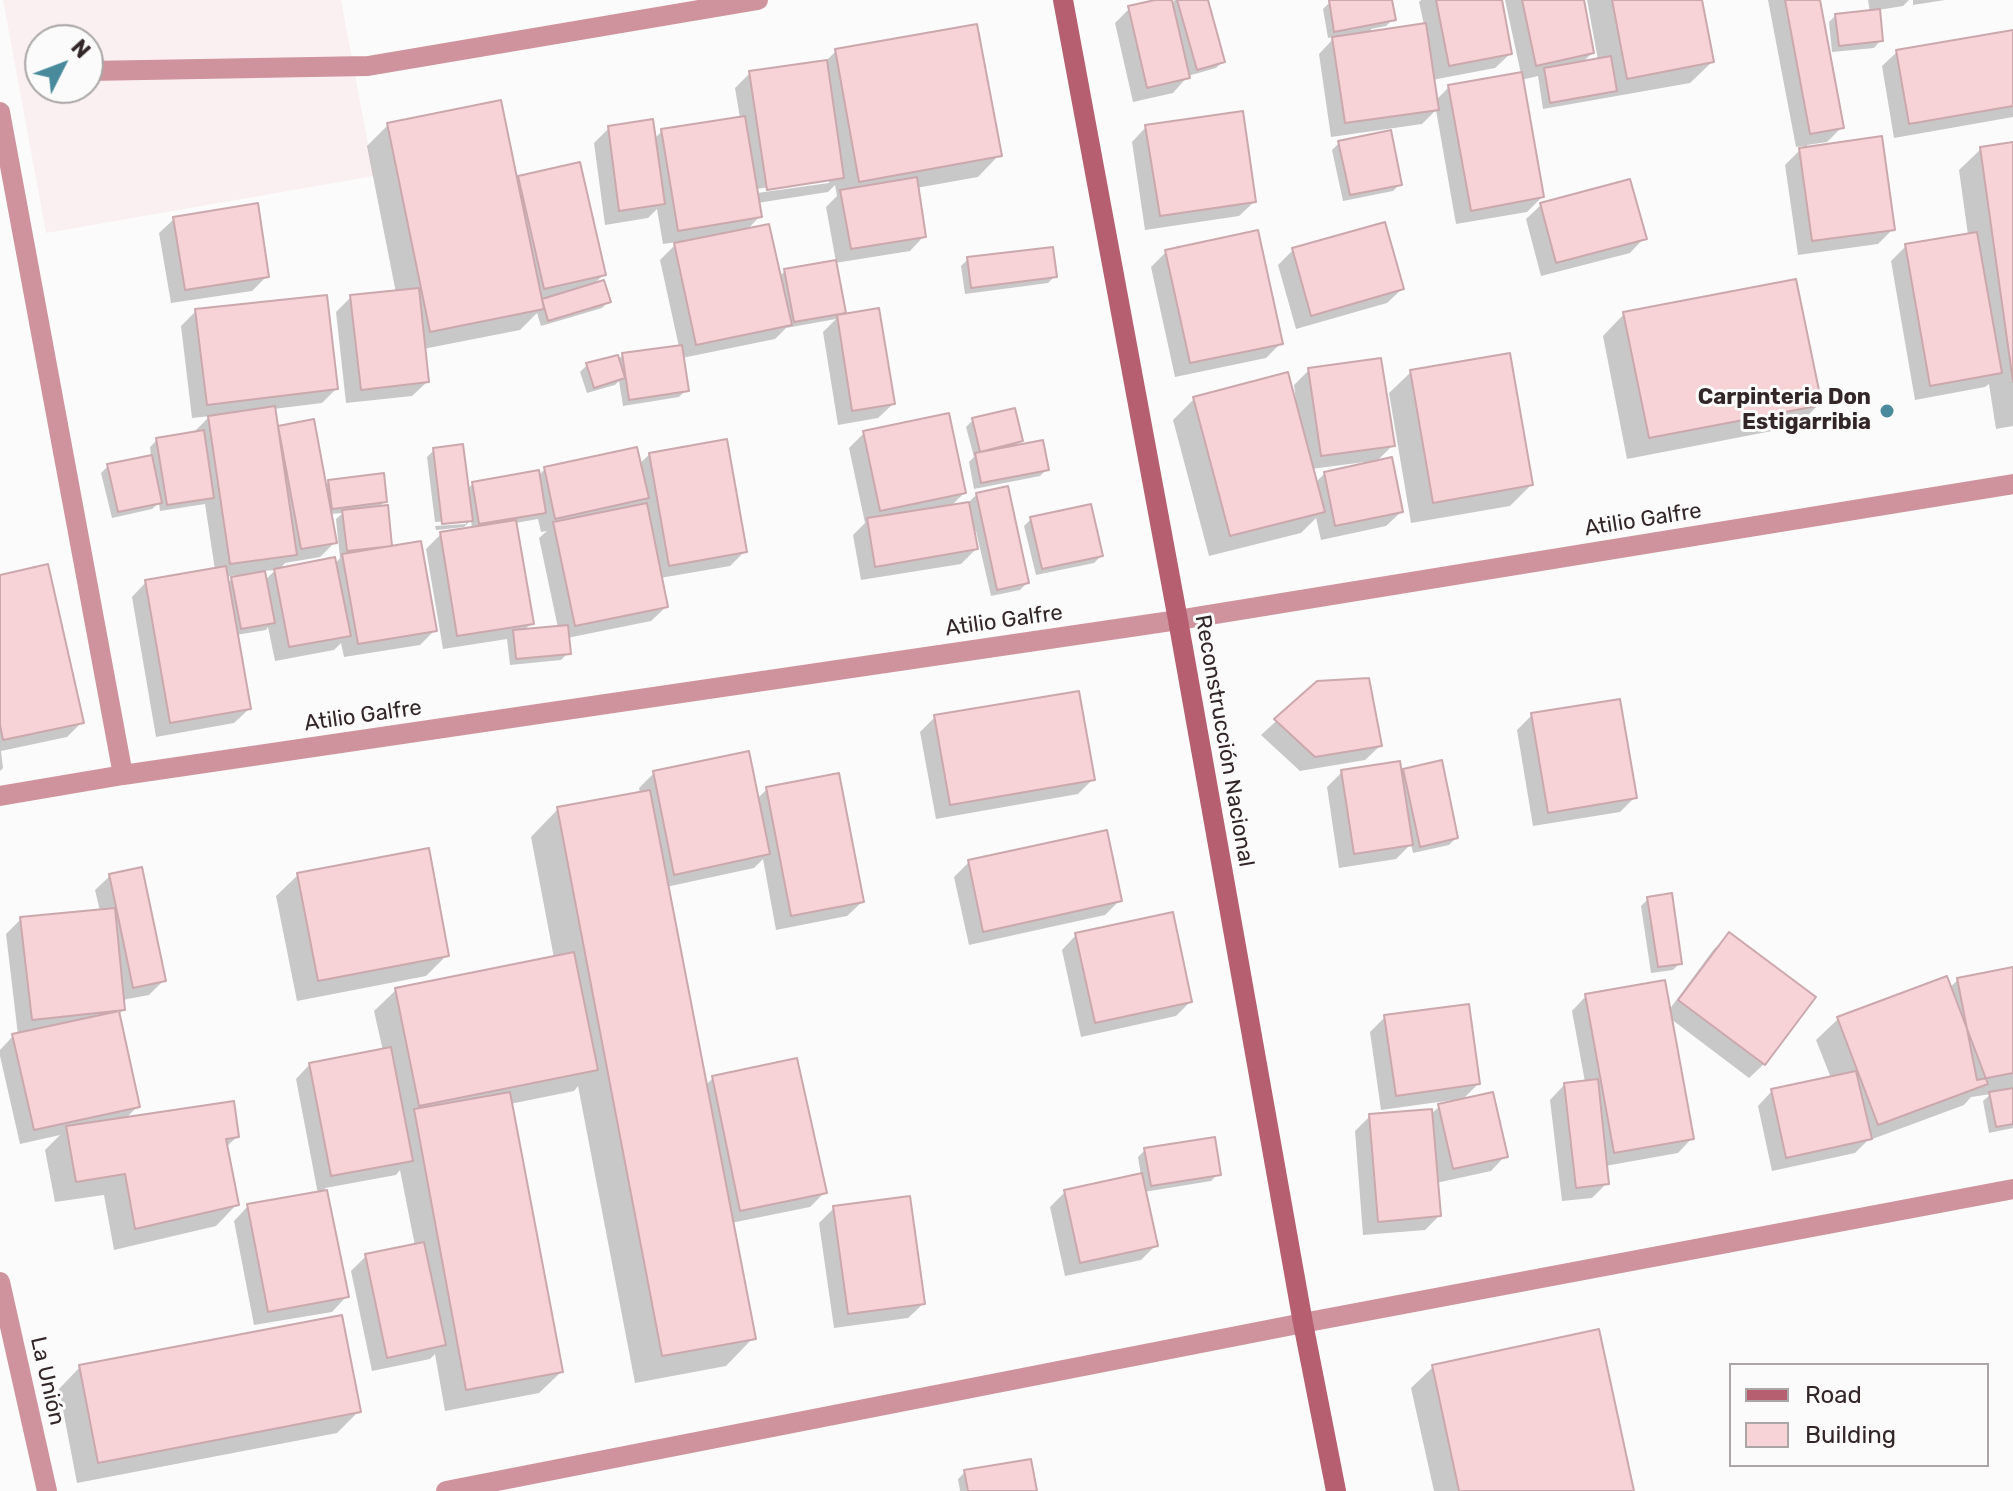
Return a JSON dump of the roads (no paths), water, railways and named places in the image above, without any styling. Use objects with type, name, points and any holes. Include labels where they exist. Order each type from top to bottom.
[{"type":"street","points":[[104,71],[368,66],[758,0]]},
{"type":"street","name":"Reconstrucción Nacional","points":[[1063,0],[1336,1491]]},
{"type":"street","points":[[0,112],[2,136],[123,775]]},
{"type":"street","name":"Atilio Galfre","points":[[0,796],[123,775],[1178,620],[2013,484]]},
{"type":"street","points":[[446,1491],[1303,1323],[2013,1189]]},
{"type":"street","name":"La Unión","points":[[0,1282],[47,1491]]},
{"type":"place","name":"Carpinteria Don Estigarribia","points":[[1887,411]]}]
